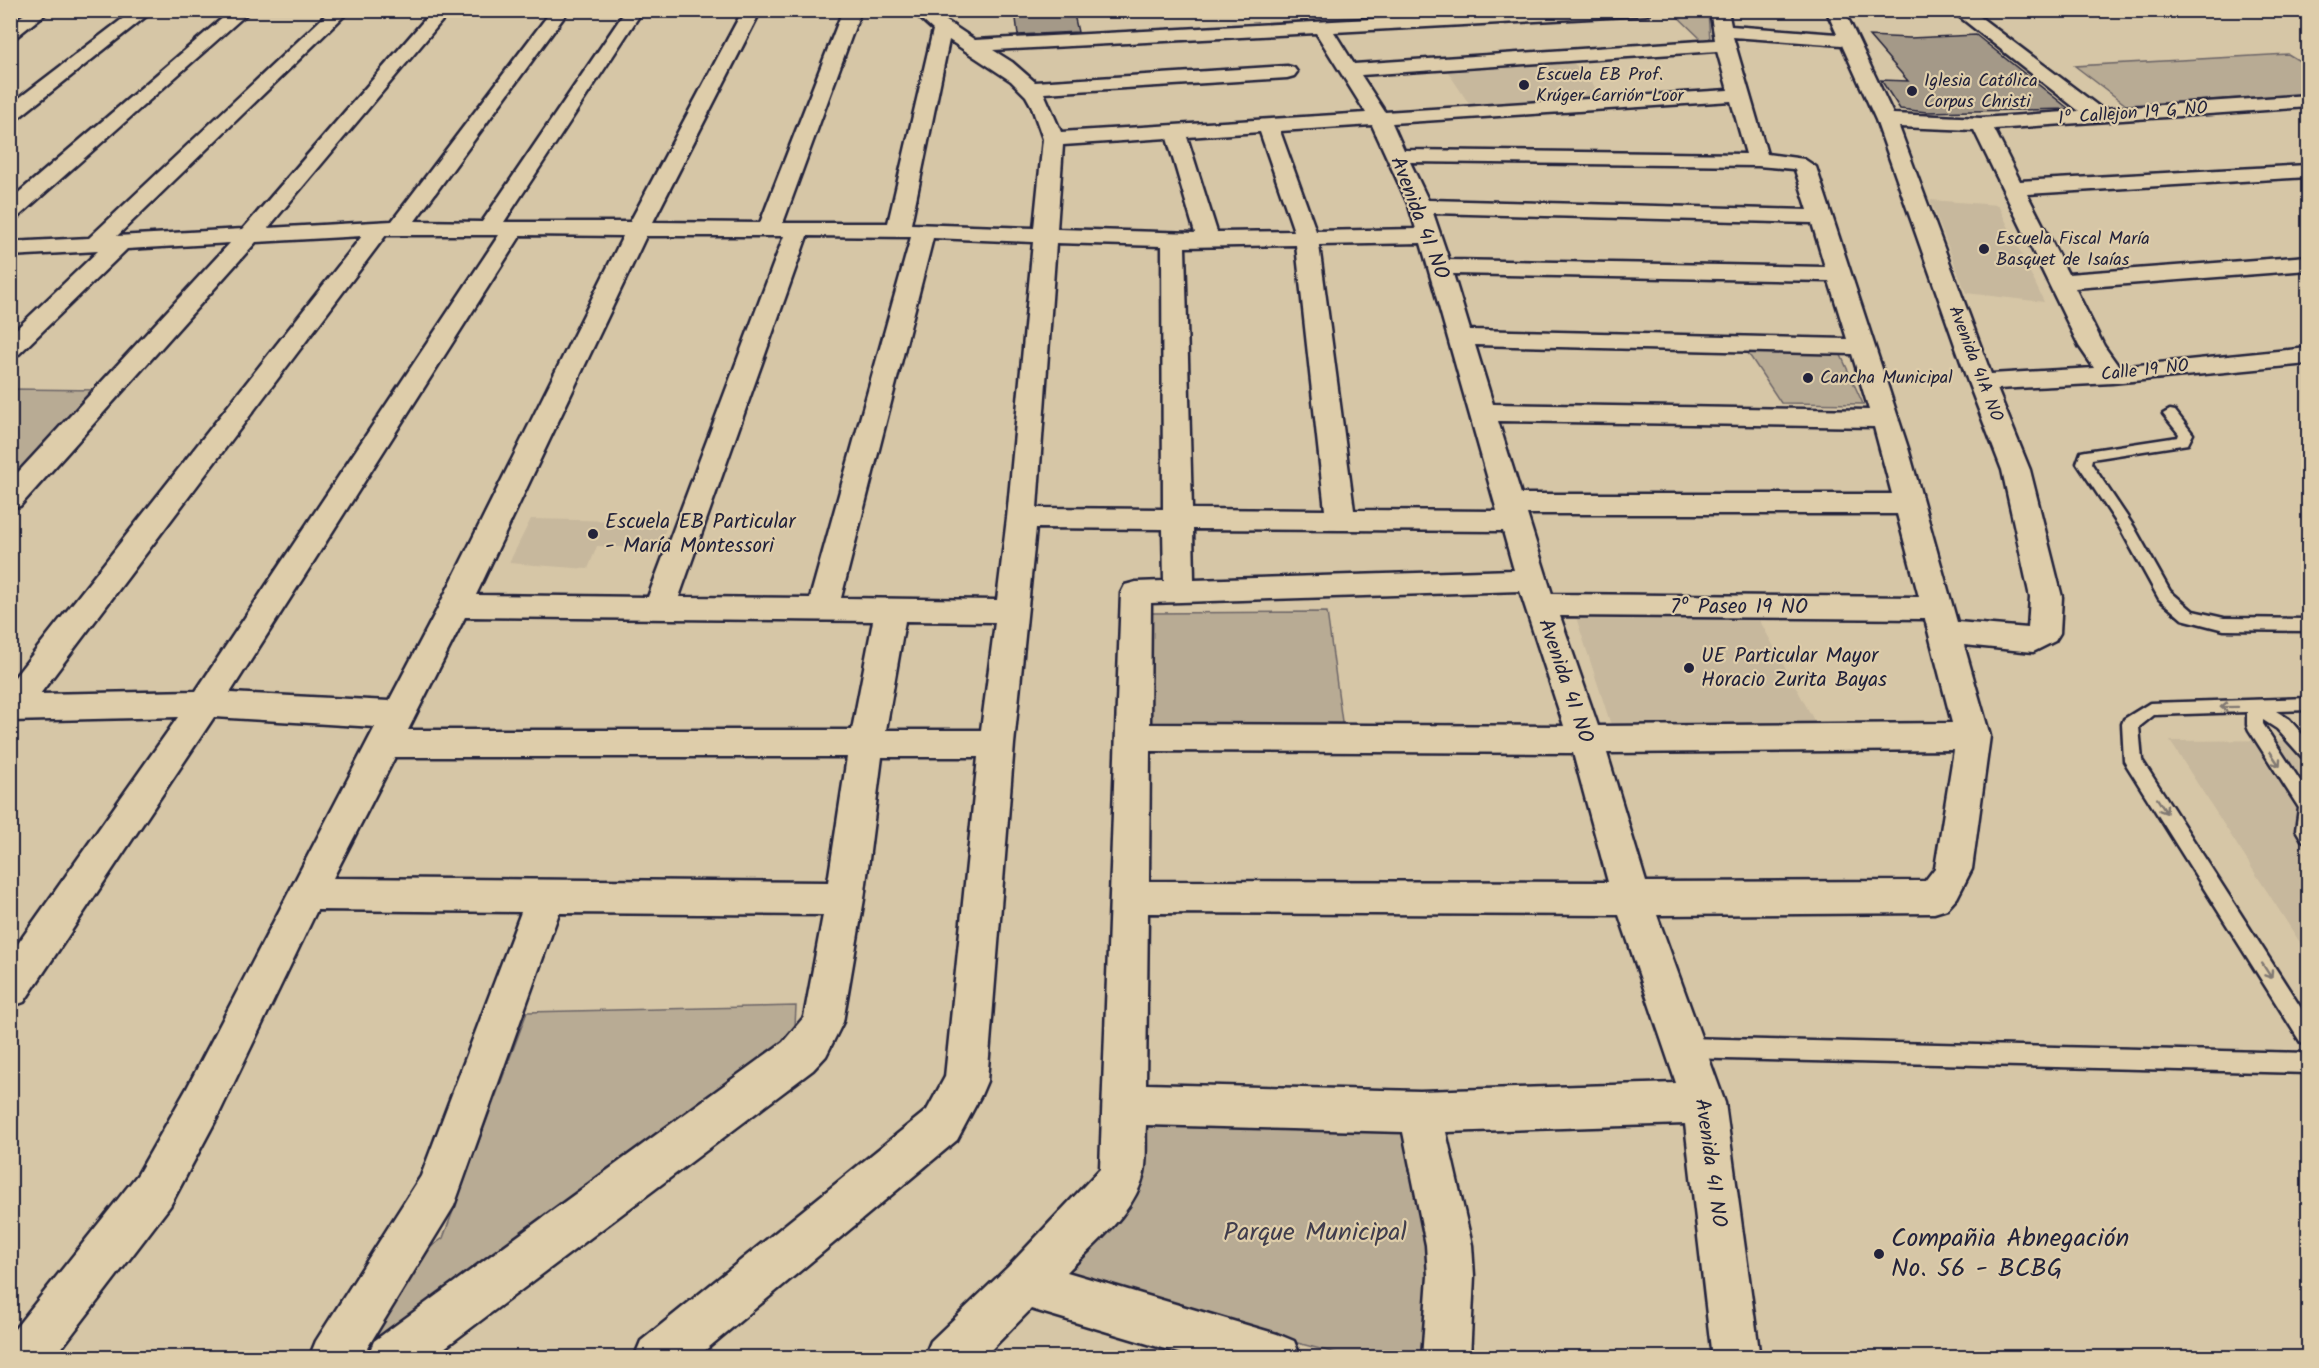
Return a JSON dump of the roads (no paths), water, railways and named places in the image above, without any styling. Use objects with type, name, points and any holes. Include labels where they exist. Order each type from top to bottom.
[{"type":"street","points":[[10,33],[42,10]]},
{"type":"street","points":[[10,115],[146,10]]},
{"type":"street","points":[[10,212],[243,10]]},
{"type":"street","points":[[94,244],[342,10]]},
{"type":"street","points":[[10,499],[249,236],[443,10]]},
{"type":"street","points":[[11,708],[561,10]]},
{"type":"street","points":[[10,989],[206,704],[502,229],[635,10]]},
{"type":"street","points":[[23,1358],[154,1190],[202,1103],[306,894],[455,606],[638,229],[752,10]]},
{"type":"street","points":[[770,229],[852,10]]},
{"type":"street","points":[[920,11],[933,10]]},
{"type":"street","points":[[1259,10],[1310,123]]},
{"type":"street","points":[[971,46],[1322,28],[1507,14],[1646,10]]},
{"type":"street","points":[[1719,10],[1724,38],[1758,160]]},
{"type":"street","name":"Avenida 41A NO","points":[[1835,10],[1886,120],[2019,482],[2046,597],[2044,633],[2033,640],[1942,620]]},
{"type":"street","points":[[1959,10],[2098,116]]},
{"type":"street","points":[[658,1358],[942,1125],[966,1081],[997,744],[1022,518],[1053,138],[1040,105],[1030,88],[971,46],[942,29],[920,11]]},
{"type":"street","name":"Avenida 41 NO","points":[[1322,28],[1379,118],[1430,236],[1536,593],[1586,740],[1632,899],[1704,1103],[1736,1358]]},
{"type":"street","points":[[823,609],[911,230],[942,29]]},
{"type":"street","points":[[1350,70],[1724,38],[1847,40]]},
{"type":"street","points":[[1427,65],[1457,113]]},
{"type":"street","points":[[1030,88],[1287,72]]},
{"type":"street","points":[[1053,138],[1740,95]]},
{"type":"street","name":"1º Callejon 19 G NO","points":[[1886,120],[1982,124],[2308,101]]},
{"type":"street","points":[[1982,124],[2092,346],[2112,375]]},
{"type":"street","points":[[1268,126],[1306,237],[1341,520]]},
{"type":"street","points":[[1175,132],[1208,239]]},
{"type":"street","points":[[1130,897],[1632,899],[1934,897],[1944,887],[1953,869],[1973,736],[1885,419],[1802,164],[1758,160],[1396,156]]},
{"type":"street","points":[[2013,188],[2308,171]]},
{"type":"street","points":[[10,249],[390,228],[911,230],[1044,237],[1173,240],[1430,236],[1821,217]]},
{"type":"street","points":[[659,608],[798,229]]},
{"type":"street","points":[[1430,236],[1838,274]]},
{"type":"street","points":[[1173,240],[1179,591]]},
{"type":"street","points":[[10,349],[121,243]]},
{"type":"street","points":[[2060,282],[2308,263]]},
{"type":"street","points":[[1460,337],[1862,346]]},
{"type":"street","name":"Calle 19 NO","points":[[1981,382],[2112,375],[2308,356]]},
{"type":"street","points":[[1482,412],[1885,419]]},
{"type":"street","points":[[1022,518],[1341,520],[1512,512],[1910,504]]},
{"type":"street","name":"7º Paseo 19 NO","points":[[1132,737],[1136,593],[1179,591],[1536,593],[1942,620]]},
{"type":"street","points":[[455,606],[1012,611]]},
{"type":"street","points":[[391,1358],[798,1056],[811,1042],[823,1022],[845,899],[866,744],[891,610]]},
{"type":"street","points":[[11,708],[206,704],[390,729],[866,744],[997,744]]},
{"type":"street","points":[[948,1358],[1024,1284],[1109,1195],[1122,1172],[1132,737],[1586,740],[1973,736]]},
{"type":"street","points":[[306,894],[845,899]]},
{"type":"street","points":[[333,1358],[438,1190],[546,896]]},
{"type":"street","points":[[1125,1104],[1420,1112],[1704,1103]]},
{"type":"street","points":[[1420,1112],[1449,1245],[1451,1276],[1446,1358]]},
{"type":"street","points":[[1024,1284],[1276,1358]]},
{"type":"lane","points":[[2170,414],[2186,434],[2183,441],[2086,455],[2084,463],[2127,527],[2164,595],[2188,615],[2224,624],[2308,625]]},
{"type":"lane","points":[[2308,704],[2150,709],[2130,724],[2133,761],[2308,1036]]},
{"type":"lane","points":[[2255,707],[2283,724],[2308,752]]},
{"type":"lane","points":[[2255,707],[2255,725],[2308,807],[2305,830],[2308,835]]},
{"type":"lane","points":[[1685,1048],[2308,1063]]},
{"type":"place","name":"Escuela EB Prof. Krúger Carrión Loor","points":[[1524,85]]},
{"type":"place","name":"Iglesia Católica Corpus Christi","points":[[1912,91]]},
{"type":"place","name":"Escuela Fiscal María Basquet de Isaías","points":[[1984,249]]},
{"type":"place","name":"Cancha Municipal","points":[[1808,378]]},
{"type":"place","name":"Escuela EB Particular - María Montessori","points":[[593,534]]},
{"type":"place","name":"UE Particular Mayor Horacio Zurita Bayas","points":[[1689,668]]},
{"type":"place","name":"Compañia Abnegación No. 56 - BCBG","points":[[1879,1254]]},
{"type":"park label","name":"Parque Municipal","points":[[1315,1233]]}]
